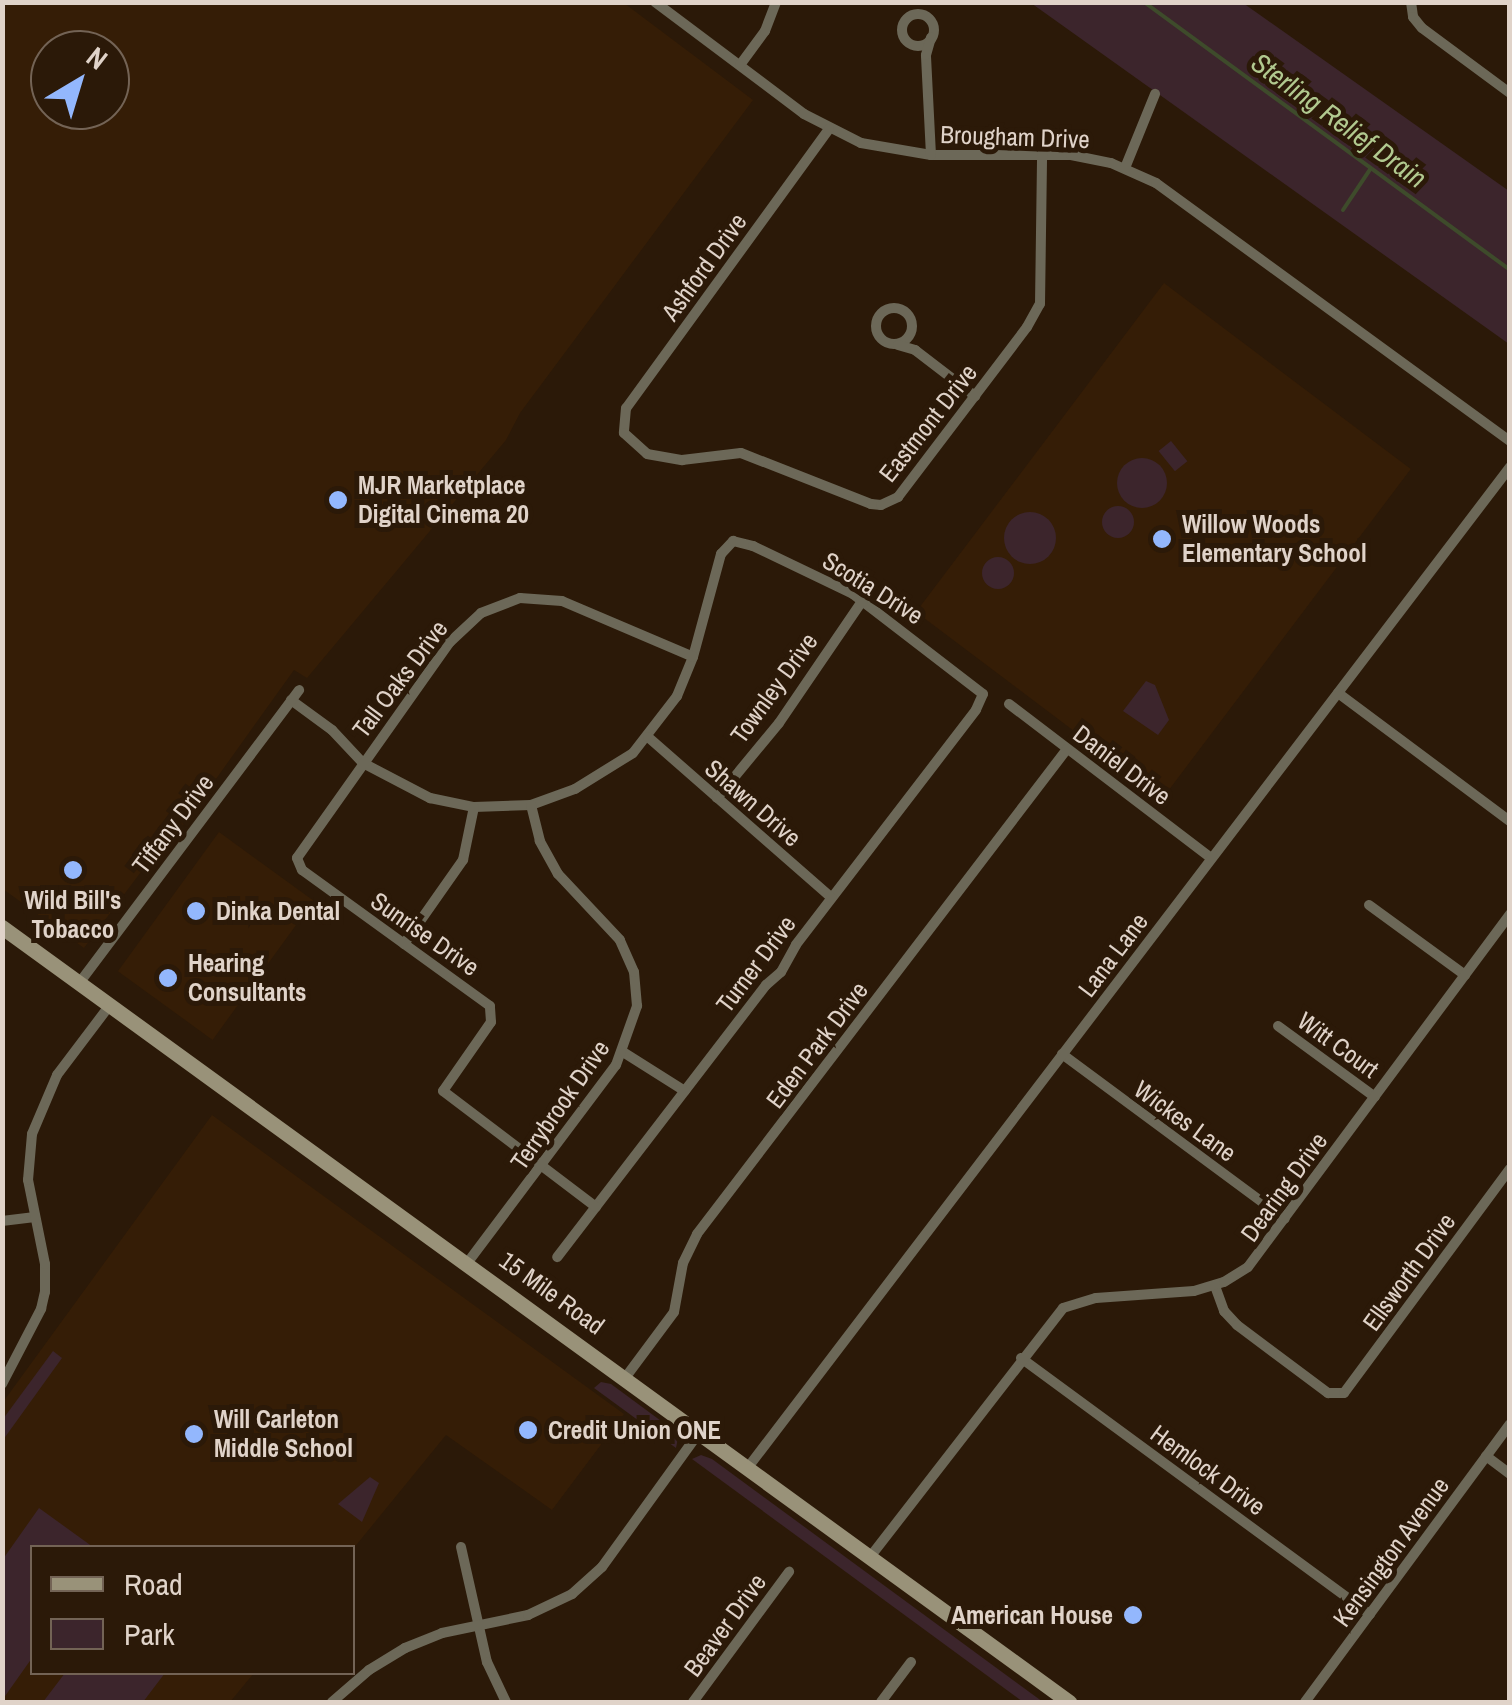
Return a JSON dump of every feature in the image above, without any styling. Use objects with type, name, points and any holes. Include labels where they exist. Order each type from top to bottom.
[{"type":"main road","name":"15 Mile Road","points":[[2,926],[749,1466],[1068,1702]]},
{"type":"street","name":"Brougham Drive","points":[[655,2],[829,129],[876,148],[931,155],[1042,154],[1092,158],[1125,168],[1168,192],[1510,441]]},
{"type":"street","points":[[740,65],[766,31],[776,2]]},
{"type":"street","points":[[1411,6],[1426,32],[1510,92]]},
{"type":"street","points":[[926,55],[902,33],[911,16],[930,20],[932,38],[926,55],[931,155]]},
{"type":"street","points":[[913,45],[932,38]]},
{"type":"street","points":[[1125,168],[1155,94]]},
{"type":"street","name":"Ashford Drive","points":[[624,433],[622,418],[632,398],[829,129]]},
{"type":"street","name":"Eastmont Drive","points":[[624,433],[633,445],[661,459],[755,456],[882,505],[898,496],[1040,304],[1042,154]]},
{"type":"street","points":[[915,350],[909,336],[908,314],[899,307],[886,310],[875,330],[886,344],[915,350],[975,396]]},
{"type":"street","points":[[897,345],[909,336]]},
{"type":"street","name":"Lana Lane","points":[[749,1466],[1510,468]]},
{"type":"street","name":"Scotia Drive","points":[[694,657],[728,542],[754,546],[862,600],[983,694]]},
{"type":"street","name":"Tall Oaks Drive","points":[[297,861],[450,642],[468,621],[498,605],[520,598],[562,602],[694,657]]},
{"type":"street","name":"Townley Drive","points":[[718,798],[778,723],[862,600]]},
{"type":"street","points":[[291,700],[332,730],[363,763],[410,790],[474,807],[531,805],[586,784],[614,768],[648,737],[677,696],[694,657]]},
{"type":"street","name":"Tiffany Drive","points":[[80,982],[299,690]]},
{"type":"street","points":[[1338,692],[1510,820]]},
{"type":"street","name":"Turner Drive","points":[[558,1257],[766,985],[781,972],[832,898],[976,710],[983,694]]},
{"type":"street","name":"Daniel Drive","points":[[1009,704],[1211,858]]},
{"type":"street","name":"Shawn Drive","points":[[648,737],[832,898]]},
{"type":"street","name":"Eden Park Drive","points":[[625,1378],[674,1312],[683,1263],[698,1234],[1067,749]]},
{"type":"street","name":"Terrybrook Drive","points":[[468,1262],[623,1052],[637,1006],[627,954],[614,932],[558,874],[540,841],[531,805]]},
{"type":"street","points":[[404,944],[463,860],[474,807]]},
{"type":"street","name":"Sunrise Drive","points":[[297,861],[302,870],[493,1011],[491,1022],[443,1091],[596,1206]]},
{"type":"street","points":[[1369,905],[1465,975]]},
{"type":"street","name":"Dearing Drive","points":[[870,1556],[1055,1315],[1070,1304],[1215,1286],[1248,1266],[1510,914]]},
{"type":"street","points":[[2,1384],[41,1309],[45,1292],[45,1264],[34,1217],[28,1156],[38,1114],[65,1063],[110,1004]]},
{"type":"street","name":"Witt Court","points":[[1278,1026],[1375,1097]]},
{"type":"street","points":[[623,1052],[685,1091]]},
{"type":"street","name":"Wickes Lane","points":[[1062,1054],[1285,1219]]},
{"type":"street","name":"Ellsworth Drive","points":[[1215,1286],[1224,1310],[1237,1325],[1328,1392],[1339,1395],[1348,1390],[1510,1169]]},
{"type":"street","points":[[2,1221],[34,1217]]},
{"type":"street","name":"Hemlock Drive","points":[[1021,1358],[1370,1614]]},
{"type":"street","name":"Kensington Avenue","points":[[1305,1702],[1510,1424]]},
{"type":"street","points":[[332,1702],[369,1670],[405,1648],[544,1609],[584,1585],[602,1567],[700,1432]]},
{"type":"street","points":[[1486,1456],[1510,1474]]},
{"type":"street","points":[[462,1547],[487,1662],[506,1702]]},
{"type":"street","name":"Beaver Drive","points":[[693,1702],[789,1572]]},
{"type":"street","points":[[881,1702],[911,1662]]},
{"type":"shaded area","points":[[3,2],[624,3],[753,100],[520,413],[506,440],[307,678],[294,670],[178,832],[173,829],[84,948],[3,889]]},
{"type":"shaded area","name":"Willow Woods Elementary School","points":[[1164,283],[1411,469],[1163,798],[916,612]]},
{"type":"shaded area","points":[[219,832],[314,901],[213,1040],[118,971]]},
{"type":"shaded area","name":"Will Carleton Middle School","points":[[212,1115],[624,1414],[552,1510],[446,1435],[355,1547],[30,1545],[30,1675],[252,1675],[230,1702],[3,1702],[3,1402]]},
{"type":"green space","name":"Sterling Relief Drain","points":[[1031,3],[1243,3],[1509,191],[1509,344]]},
{"type":"green space","points":[[1171,441],[1187,461],[1175,471],[1159,451]]},
{"type":"green space","points":[[1132,459],[1152,459],[1166,473],[1166,493],[1152,507],[1132,507],[1118,493],[1118,473]]},
{"type":"green space","points":[[1118,506],[1129,511],[1134,522],[1129,533],[1118,538],[1107,533],[1102,522],[1107,511]]},
{"type":"green space","points":[[1030,512],[1048,520],[1056,538],[1048,556],[1030,564],[1012,556],[1004,538],[1012,520]]},
{"type":"green space","points":[[998,557],[1009,562],[1014,573],[1009,584],[998,589],[987,584],[982,573],[987,562]]},
{"type":"green space","points":[[1146,681],[1155,685],[1169,720],[1158,735],[1123,711]]},
{"type":"green space","points":[[53,1351],[62,1358],[3,1440],[3,1419]]},
{"type":"green space","points":[[601,1382],[611,1384],[672,1429],[678,1438],[676,1448],[594,1388]]},
{"type":"green space","points":[[701,1455],[712,1459],[1043,1702],[1023,1702],[692,1459]]},
{"type":"green space","points":[[370,1477],[379,1483],[362,1522],[338,1504]]},
{"type":"green space","points":[[39,1508],[90,1545],[30,1545],[30,1661],[3,1699],[3,1559]]},
{"type":"green space","points":[[63,1675],[163,1675],[143,1702],[43,1702]]},
{"type":"waterway","name":"Sterling Relief Drain","points":[[1144,2],[1510,270]]},
{"type":"waterway","points":[[1343,210],[1371,168]]},
{"type":"place","name":"MJR Marketplace Digital Cinema 20","points":[[338,500]]},
{"type":"place","name":"Willow Woods Elementary School","points":[[1162,539]]},
{"type":"place","name":"Wild Bill's Tobacco","points":[[73,870]]},
{"type":"place","name":"Dinka Dental","points":[[196,911]]},
{"type":"place","name":"Hearing Consultants","points":[[168,978]]},
{"type":"place","name":"Credit Union ONE","points":[[528,1430]]},
{"type":"place","name":"Will Carleton Middle School","points":[[194,1434]]},
{"type":"place","name":"American House","points":[[1133,1615]]}]
